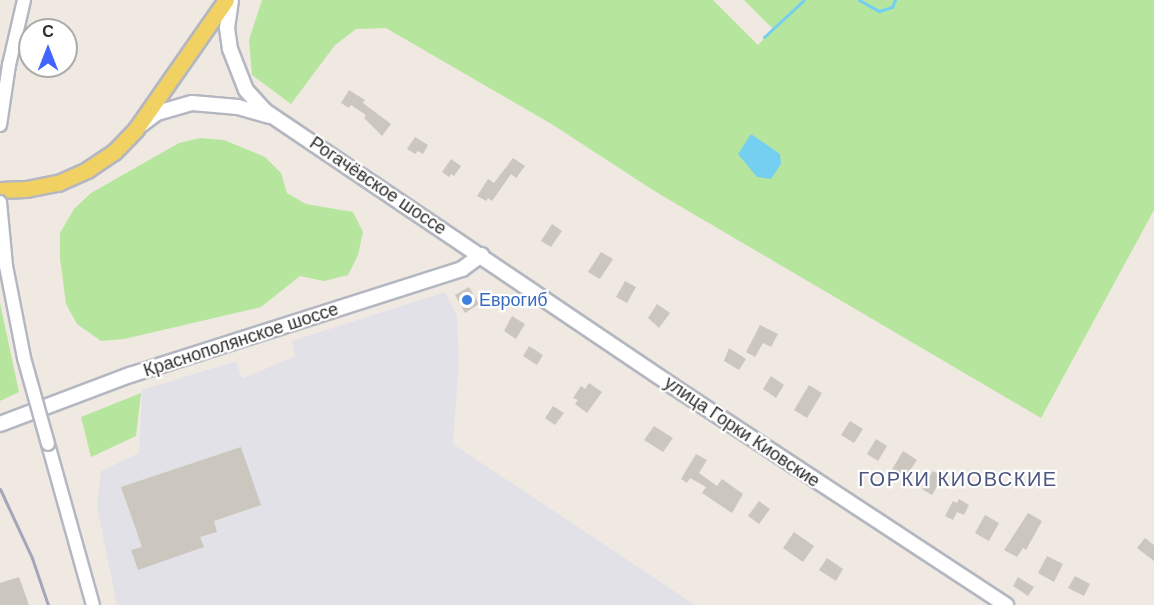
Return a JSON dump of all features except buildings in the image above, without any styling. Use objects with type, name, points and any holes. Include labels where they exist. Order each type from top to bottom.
[{"type":"main road","name":"Рогачёвское шоссе","points":[[136,129],[226,0]]},
{"type":"main road","name":"Рогачёвское шоссе","points":[[231,0],[226,28],[237,72],[246,90],[275,118],[481,255]]},
{"type":"main road","name":"Рогачёвское шоссе","points":[[0,190],[42,187],[73,177],[101,162],[156,113],[192,103],[238,107],[275,118]]},
{"type":"main road","name":"Краснополянское шоссе","points":[[0,423],[130,375],[462,269],[481,255]]},
{"type":"main road","name":"улица Горки Киовские","points":[[481,255],[671,385],[1006,605]]},
{"type":"street","points":[[0,125],[9,65],[24,0]]},
{"type":"street","points":[[0,201],[6,266],[24,358],[93,605]]},
{"type":"shaded area","points":[[445,292],[457,316],[459,360],[453,444],[695,605],[117,605],[97,507],[101,471],[139,453],[142,390],[236,361],[242,378],[295,356],[292,341]]},
{"type":"green space","points":[[262,0],[713,0],[758,45],[773,29],[744,0],[1154,0],[1154,210],[1041,418],[656,192],[553,125],[386,28],[356,29],[335,45],[291,104],[252,75],[249,40]]},
{"type":"green space","points":[[200,138],[224,140],[265,157],[281,173],[287,193],[306,204],[353,212],[363,232],[358,255],[348,275],[324,281],[300,276],[261,307],[124,339],[101,341],[77,324],[66,304],[60,258],[60,233],[74,209],[91,193],[179,143]]},
{"type":"green space","points":[[0,303],[19,392],[0,401]]},
{"type":"green space","points":[[141,393],[136,436],[91,457],[81,417]]},
{"type":"water","points":[[751,134],[780,154],[781,164],[771,179],[757,177],[738,154]]},
{"type":"waterway","points":[[764,37],[804,0]]},
{"type":"waterway","points":[[859,0],[879,11],[892,7],[895,0]]},
{"type":"railway","points":[[0,489],[32,558],[48,605]]},
{"type":"place","name":"Еврогиб","points":[[467,300]]},
{"type":"district","name":"ГОРКИ КИОВСКИЕ","points":[[958,479]]}]
